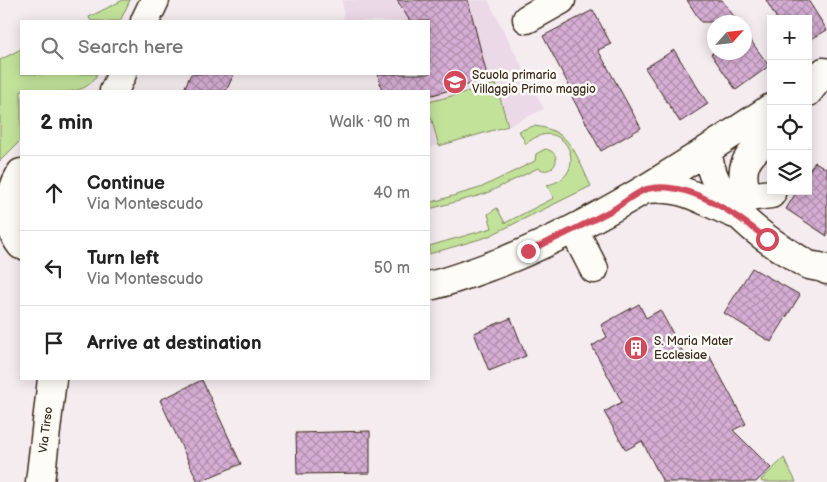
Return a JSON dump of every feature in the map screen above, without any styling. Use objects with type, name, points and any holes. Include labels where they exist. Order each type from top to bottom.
[{"type":"street","points":[[145,20],[155,0]]},
{"type":"street","points":[[527,19],[561,0]]},
{"type":"street","points":[[114,90],[122,75]]},
{"type":"street","points":[[430,286],[455,280],[574,230],[646,189],[767,111]]},
{"type":"street","points":[[742,206],[745,163],[767,139]]},
{"type":"street","points":[[710,149],[710,168],[716,184],[742,206],[767,239],[809,265],[824,268]]},
{"type":"street","points":[[11,232],[12,184]]},
{"type":"street","points":[[646,189],[682,190],[698,196],[753,208],[774,231],[813,256],[824,268]]},
{"type":"street","points":[[574,230],[594,269]]},
{"type":"street","name":"Via Tirso","points":[[40,482],[52,380]]},
{"type":"shaded area","name":"Scuola primaria Villaggio Primo maggio","points":[[342,0],[488,0],[544,109],[508,126],[430,148],[430,90],[382,90],[378,75],[430,75],[430,20],[344,20]]},
{"type":"green space","points":[[123,0],[130,0],[120,20],[90,20],[89,17]]},
{"type":"green space","points":[[20,50],[20,75],[96,75],[92,82],[77,90],[20,90],[20,141],[0,161],[0,60]]},
{"type":"green space","points":[[496,84],[508,126],[439,146],[430,114],[430,102]]},
{"type":"green space","points":[[534,126],[547,128],[565,139],[576,155],[591,186],[487,237],[430,254],[430,246],[492,228],[488,214],[497,208],[505,223],[554,198],[547,185],[561,179],[569,170],[571,159],[568,148],[562,140],[552,135],[540,136],[526,144],[519,131]]},
{"type":"green space","points":[[545,149],[551,151],[556,159],[553,167],[549,170],[538,168],[485,194],[430,209],[430,203],[480,188],[535,161],[536,154]]},
{"type":"green space","points":[[784,458],[796,482],[762,482],[761,480]]},
{"type":"building","points":[[397,0],[468,0],[488,79],[430,96],[430,90],[382,90],[378,75],[430,75],[430,20],[409,20]]},
{"type":"building","points":[[687,0],[722,0],[733,15],[707,15],[707,22],[701,22]]},
{"type":"building","points":[[766,0],[808,0],[827,30],[812,39],[812,15],[775,15]]},
{"type":"building","points":[[593,10],[611,44],[598,50],[641,128],[601,151],[572,97],[574,95],[543,36]]},
{"type":"building","points":[[752,42],[767,63],[767,67],[736,90],[715,60],[752,60]]},
{"type":"building","points":[[674,50],[708,104],[680,122],[645,68]]},
{"type":"building","points":[[191,75],[234,75],[226,90],[183,90]]},
{"type":"building","points":[[815,162],[827,169],[827,236],[786,209],[795,195],[812,195],[812,166]]},
{"type":"building","points":[[752,268],[800,295],[771,342],[724,313]]},
{"type":"building","points":[[639,304],[646,318],[660,310],[690,365],[709,355],[746,424],[733,430],[771,468],[756,482],[663,482],[642,441],[626,450],[604,412],[622,402],[592,346],[607,337],[601,325]]},
{"type":"building","points":[[511,318],[526,356],[489,371],[474,333]]},
{"type":"building","points":[[202,380],[241,464],[198,482],[160,400]]},
{"type":"building","points":[[370,431],[370,473],[297,474],[296,433]]},
{"type":"place","name":"Scuola primaria Villaggio Primo maggio","points":[[455,82]]},
{"type":"place","name":"S. Maria Mater Ecclesiae","points":[[636,348]]},
{"type":"route","points":[[528,251],[616,208],[646,189],[661,188],[682,190],[736,214],[767,239]]}]
